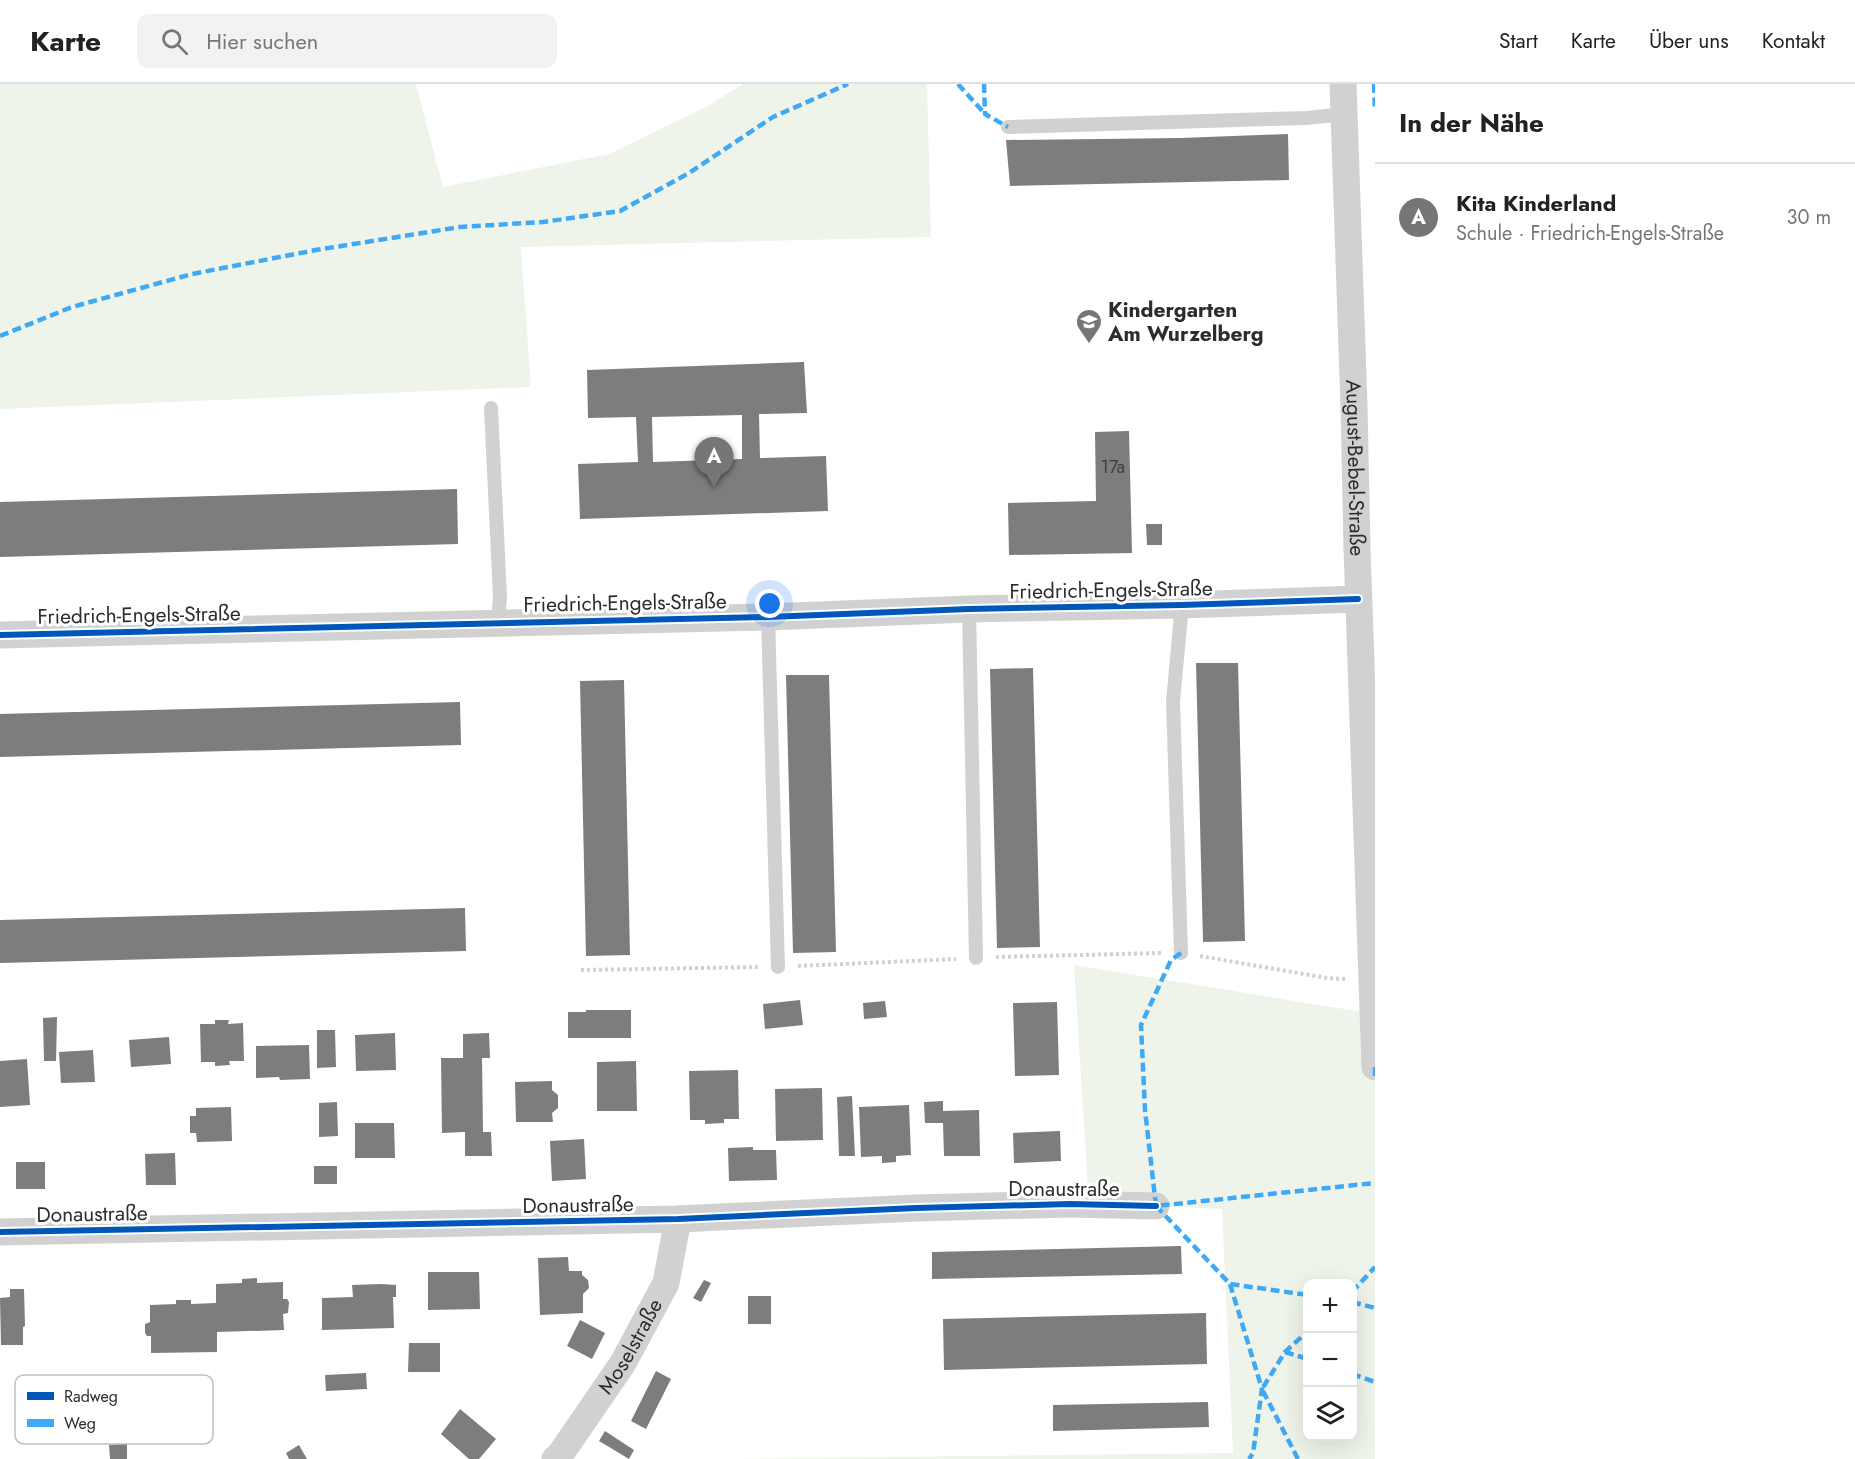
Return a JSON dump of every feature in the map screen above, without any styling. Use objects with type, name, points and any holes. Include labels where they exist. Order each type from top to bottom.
[{"type":"street","name":"August-Bebel-Straße","points":[[1343,84],[1375,1067]]},
{"type":"street","name":"Friedrich-Engels-Straße","points":[[0,635],[768,617],[969,609],[1358,599]]},
{"type":"street","name":"Donaustraße","points":[[0,1232],[678,1220],[916,1208],[1070,1204],[1156,1206]]},
{"type":"street","name":"Moselstraße","points":[[555,1459],[622,1364],[666,1283],[678,1220]]},
{"type":"lane","points":[[1008,127],[1307,118],[1344,114]]},
{"type":"lane","points":[[491,408],[500,597],[498,623]]},
{"type":"lane","points":[[1181,953],[1173,701],[1182,605]]},
{"type":"lane","points":[[969,609],[976,958]]},
{"type":"lane","points":[[768,617],[778,967]]},
{"type":"shaded area","points":[[0,84],[416,84],[443,187],[609,154],[706,107],[743,84],[927,84],[931,237],[521,247],[531,387],[0,409]]},
{"type":"shaded area","points":[[1074,965],[1375,1014],[1375,1459],[725,1459],[1233,1453],[1222,1209],[1089,1206]]},
{"type":"building","points":[[1288,134],[1289,180],[1010,186],[1006,140]]},
{"type":"building","points":[[804,362],[807,413],[759,414],[760,458],[826,456],[828,511],[580,519],[578,464],[638,462],[636,417],[588,418],[587,370]],"holes":[[[742,415],[742,459],[653,462],[652,417]]]},
{"type":"building","points":[[1129,431],[1132,553],[1009,555],[1008,503],[1096,501],[1095,432]]},
{"type":"building","points":[[457,489],[458,544],[0,557],[0,502]]},
{"type":"building","points":[[1146,524],[1162,524],[1162,545],[1147,545]]},
{"type":"building","points":[[1196,663],[1238,663],[1245,941],[1203,942]]},
{"type":"building","points":[[1033,668],[1040,947],[997,948],[990,669]]},
{"type":"building","points":[[786,675],[829,675],[836,952],[793,953]]},
{"type":"building","points":[[624,680],[630,955],[586,956],[580,681]]},
{"type":"building","points":[[460,702],[461,745],[0,757],[0,714]]},
{"type":"building","points":[[465,908],[466,951],[0,963],[0,920]]},
{"type":"building","points":[[800,1000],[803,1025],[765,1029],[763,1004]]},
{"type":"building","points":[[885,1001],[887,1017],[864,1019],[863,1003]]},
{"type":"building","points":[[1057,1002],[1059,1075],[1015,1076],[1013,1003]]},
{"type":"building","points":[[586,1010],[631,1010],[631,1038],[568,1038],[568,1012],[586,1012]]},
{"type":"building","points":[[57,1017],[56,1061],[44,1061],[43,1018]]},
{"type":"building","points":[[215,1020],[229,1020],[228,1024],[243,1023],[244,1061],[229,1061],[230,1065],[215,1066],[215,1062],[201,1062],[200,1024],[215,1024]]},
{"type":"building","points":[[317,1030],[335,1030],[336,1067],[317,1068]]},
{"type":"building","points":[[395,1033],[396,1070],[356,1071],[355,1035]]},
{"type":"building","points":[[489,1033],[490,1058],[482,1058],[483,1132],[491,1132],[492,1156],[465,1156],[465,1132],[442,1133],[441,1058],[463,1058],[463,1034]]},
{"type":"building","points":[[169,1037],[171,1064],[131,1067],[129,1040]]},
{"type":"building","points":[[309,1045],[310,1079],[256,1078],[256,1046]]},
{"type":"building","points":[[93,1050],[95,1082],[61,1083],[59,1052]]},
{"type":"building","points":[[27,1059],[30,1105],[0,1107],[0,1061]]},
{"type":"building","points":[[636,1061],[637,1111],[597,1111],[597,1062]]},
{"type":"building","points":[[738,1070],[739,1119],[724,1119],[724,1123],[705,1124],[705,1120],[690,1120],[689,1071]]},
{"type":"building","points":[[552,1081],[552,1090],[558,1095],[558,1108],[552,1113],[553,1122],[516,1122],[515,1082]]},
{"type":"building","points":[[822,1088],[823,1140],[776,1141],[775,1089]]},
{"type":"building","points":[[852,1096],[855,1156],[839,1156],[837,1097]]},
{"type":"building","points":[[943,1101],[943,1111],[979,1110],[980,1156],[944,1156],[943,1123],[925,1123],[924,1102]]},
{"type":"building","points":[[337,1102],[338,1136],[319,1137],[319,1103]]},
{"type":"building","points":[[909,1105],[911,1155],[896,1156],[896,1162],[882,1163],[882,1156],[861,1157],[859,1107]]},
{"type":"building","points":[[231,1107],[232,1141],[197,1142],[196,1133],[190,1133],[190,1116],[196,1116],[196,1108]]},
{"type":"building","points":[[355,1123],[394,1123],[395,1158],[355,1158]]},
{"type":"building","points":[[1060,1131],[1061,1161],[1014,1163],[1013,1133]]},
{"type":"building","points":[[584,1139],[586,1179],[552,1181],[550,1141]]},
{"type":"building","points":[[753,1147],[753,1150],[776,1150],[777,1180],[729,1181],[728,1148]]},
{"type":"building","points":[[175,1153],[176,1185],[146,1185],[145,1154]]},
{"type":"building","points":[[16,1162],[45,1162],[45,1189],[16,1189]]},
{"type":"building","points":[[314,1166],[337,1166],[337,1184],[314,1184]]},
{"type":"building","points":[[1181,1246],[1182,1274],[932,1279],[932,1252]]},
{"type":"building","points":[[568,1257],[569,1271],[582,1271],[582,1275],[588,1280],[589,1288],[583,1294],[583,1313],[540,1315],[538,1258]]},
{"type":"building","points":[[428,1272],[479,1272],[480,1309],[428,1310]]},
{"type":"building","points":[[257,1278],[257,1283],[283,1282],[283,1299],[289,1302],[288,1313],[283,1314],[284,1330],[217,1332],[217,1352],[151,1353],[151,1336],[145,1333],[145,1324],[150,1322],[150,1305],[176,1304],[176,1300],[191,1300],[191,1304],[216,1303],[216,1284],[242,1283],[242,1279]]},
{"type":"building","points":[[704,1280],[711,1283],[701,1302],[693,1298]]},
{"type":"building","points":[[352,1285],[396,1285],[396,1297],[393,1297],[394,1328],[322,1330],[322,1298],[353,1297]]},
{"type":"building","points":[[10,1289],[24,1289],[23,1345],[1,1345],[0,1298],[10,1297]]},
{"type":"building","points":[[748,1296],[771,1296],[771,1324],[748,1324]]},
{"type":"building","points":[[1206,1313],[1207,1364],[944,1370],[943,1319]]},
{"type":"building","points":[[580,1320],[605,1333],[592,1359],[567,1346]]},
{"type":"building","points":[[409,1343],[440,1343],[440,1372],[408,1372]]},
{"type":"building","points":[[656,1371],[671,1379],[646,1429],[631,1421]]},
{"type":"building","points":[[366,1373],[367,1389],[326,1391],[325,1375]]},
{"type":"building","points":[[1208,1402],[1209,1427],[1053,1431],[1053,1405]]},
{"type":"building","points":[[460,1409],[496,1439],[479,1459],[469,1459],[441,1434]]},
{"type":"building","points":[[605,1431],[634,1450],[629,1459],[599,1441]]},
{"type":"building","points":[[127,1444],[127,1459],[110,1459],[109,1445]]},
{"type":"building","points":[[299,1445],[307,1459],[289,1459],[286,1453]]},
{"type":"marked path","points":[[0,336],[72,307],[192,274],[316,250],[460,227],[543,222],[620,211],[689,173],[773,117],[848,84]]},
{"type":"marked path","points":[[958,84],[985,114]]},
{"type":"marked path","points":[[984,84],[985,114],[1008,127]]},
{"type":"marked path","points":[[1374,84],[1375,111]]},
{"type":"marked path","points":[[1181,953],[1171,960],[1141,1025],[1145,1110],[1156,1206],[1375,1183]]},
{"type":"marked path","points":[[1375,1067],[1375,1076]]},
{"type":"marked path","points":[[1156,1206],[1230,1284],[1303,1294]]},
{"type":"marked path","points":[[1357,1287],[1375,1267]]},
{"type":"marked path","points":[[1230,1284],[1262,1389],[1253,1453],[1249,1459]]},
{"type":"marked path","points":[[1357,1303],[1375,1308]]},
{"type":"marked path","points":[[1298,1459],[1262,1389],[1285,1352],[1306,1333]]},
{"type":"marked path","points":[[1285,1352],[1303,1357]]},
{"type":"marked path","points":[[1357,1376],[1375,1382]]},
{"type":"cycle path","points":[[0,635],[768,617],[969,609],[1358,599]]},
{"type":"cycle path","points":[[0,1232],[678,1219],[916,1208],[1070,1204],[1156,1206]]},
{"type":"place","name":"Kindergarten Am Wurzelberg","points":[[1089,345]]},
{"type":"place","name":"Kita Kinderland","points":[[714,487]]}]
